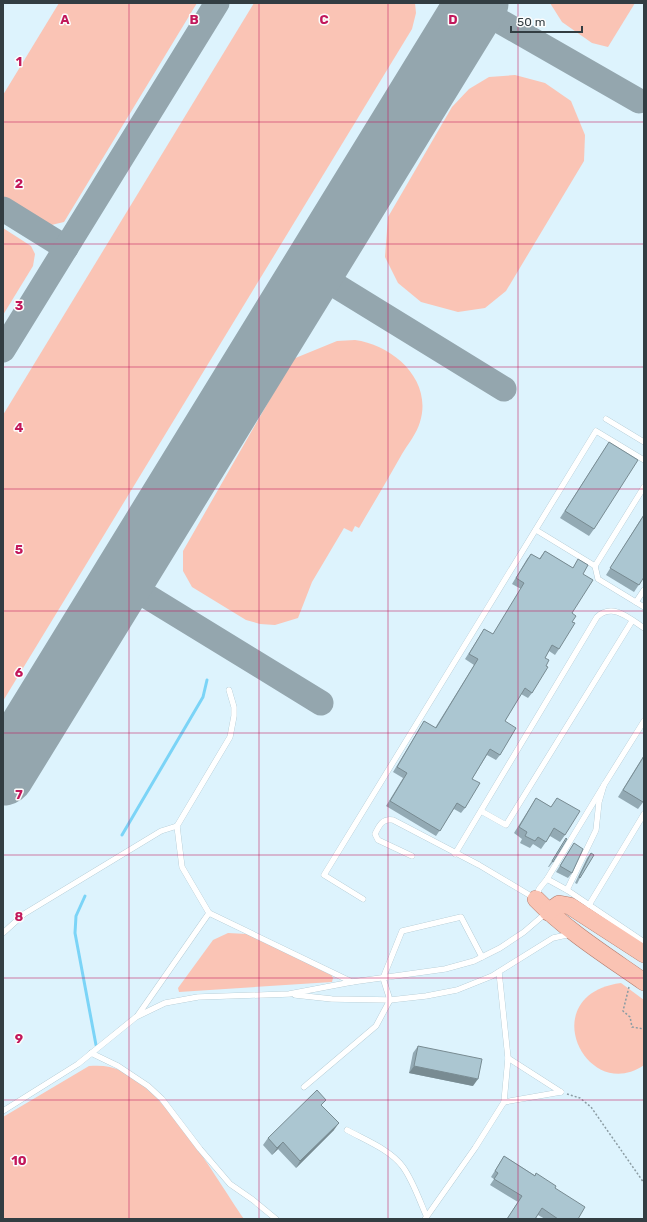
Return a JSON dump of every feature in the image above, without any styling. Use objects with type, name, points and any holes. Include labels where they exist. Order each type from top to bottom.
[{"type":"main road","points":[[536,899],[548,912],[638,978]]},
{"type":"main road","points":[[548,912],[559,904],[570,906],[644,954]]},
{"type":"lane","points":[[606,419],[644,442]]},
{"type":"lane","points":[[363,899],[324,875],[596,431],[644,460]]},
{"type":"lane","points":[[595,566],[644,487]]},
{"type":"lane","points":[[536,530],[595,566],[598,578],[644,607]]},
{"type":"lane","points":[[636,602],[644,590]]},
{"type":"lane","points":[[455,854],[597,617],[604,612],[612,611],[644,628]]},
{"type":"lane","points":[[481,811],[506,825],[632,621]]},
{"type":"lane","points":[[229,690],[233,703],[234,716],[230,737],[215,766],[177,826],[182,867],[209,913],[352,982]]},
{"type":"lane","points":[[412,856],[378,840],[375,834],[382,822],[387,819],[392,820],[455,854],[479,865],[536,899],[539,889],[547,879],[644,721]]},
{"type":"lane","points":[[567,890],[596,830],[599,802],[604,785]]},
{"type":"lane","points":[[589,905],[644,814]]},
{"type":"lane","points":[[3,933],[24,914],[161,831],[177,826]]},
{"type":"lane","points":[[547,879],[567,890],[644,942]]},
{"type":"lane","points":[[289,994],[352,982],[445,969],[482,957],[513,940],[548,912]]},
{"type":"lane","points":[[136,1017],[209,913]]},
{"type":"lane","points":[[304,1087],[376,1026],[390,1000],[383,978],[402,931],[461,917],[482,957]]},
{"type":"lane","points":[[3,1111],[78,1064],[136,1017],[160,1005],[186,998],[289,994],[332,998],[390,1000],[457,990],[482,982],[553,938],[576,933]]},
{"type":"lane","points":[[426,1217],[475,1148],[504,1102],[508,1058],[499,972]]},
{"type":"lane","points":[[91,1054],[118,1066],[148,1086],[162,1099],[200,1149],[230,1184],[276,1219]]},
{"type":"lane","points":[[508,1058],[561,1092]]},
{"type":"lane","points":[[504,1102],[561,1092]]},
{"type":"lane","points":[[347,1130],[390,1155],[399,1162],[408,1174],[426,1217]]},
{"type":"path","points":[[638,978],[623,1011],[630,1017],[632,1027],[644,1029]]},
{"type":"path","points":[[561,1092],[574,1095],[591,1107],[644,1183]]},
{"type":"shaded area","points":[[59,3],[197,3],[64,222],[47,226],[3,203],[3,95]]},
{"type":"shaded area","points":[[254,3],[415,3],[416,13],[412,29],[3,701],[3,415]]},
{"type":"shaded area","points":[[550,3],[635,3],[608,47],[592,43],[562,22]]},
{"type":"shaded area","points":[[515,75],[545,83],[571,101],[585,135],[584,161],[506,291],[485,308],[458,312],[421,302],[398,283],[385,257],[388,217],[452,107],[469,89],[489,77]]},
{"type":"shaded area","points":[[3,228],[31,246],[35,254],[33,266],[3,315]]},
{"type":"shaded area","points":[[355,340],[369,343],[383,349],[396,357],[407,367],[421,392],[422,407],[419,426],[359,528],[355,526],[352,532],[344,528],[312,582],[298,618],[275,625],[260,624],[246,620],[192,587],[183,571],[183,551],[293,359],[337,341]]},
{"type":"shaded area","points":[[228,933],[247,934],[331,974],[333,978],[332,982],[179,992],[178,988],[213,940]]},
{"type":"shaded area","points":[[621,983],[644,1000],[644,1065],[623,1073],[604,1071],[588,1060],[578,1044],[574,1025],[579,1006],[594,992]]},
{"type":"shaded area","points":[[89,1066],[106,1066],[122,1071],[140,1082],[157,1098],[205,1159],[244,1219],[3,1219],[3,1117]]},
{"type":"building","points":[[609,442],[638,460],[594,529],[565,511]]},
{"type":"building","points":[[644,515],[644,577],[639,585],[610,568]]},
{"type":"building","points":[[545,551],[573,568],[578,559],[588,565],[583,574],[593,580],[572,613],[576,616],[572,622],[575,623],[559,649],[552,645],[545,658],[549,660],[546,666],[548,667],[532,693],[525,688],[505,721],[516,728],[500,755],[490,749],[472,779],[480,783],[465,808],[457,803],[440,831],[390,801],[407,773],[397,767],[424,721],[436,728],[478,659],[469,654],[484,629],[493,634],[524,583],[516,578],[531,554],[540,559]]},
{"type":"building","points":[[644,756],[644,801],[643,802],[623,790]]},
{"type":"building","points":[[536,798],[551,807],[557,798],[580,811],[565,835],[554,828],[546,842],[538,837],[535,841],[525,836],[527,832],[519,827]]},
{"type":"building","points":[[566,838],[567,839],[553,862],[552,861]]},
{"type":"building","points":[[574,843],[583,849],[572,873],[560,866]]},
{"type":"building","points":[[591,853],[594,855],[580,878],[579,877]]},
{"type":"building","points":[[418,1046],[482,1059],[478,1079],[414,1066]]},
{"type":"building","points":[[317,1090],[326,1100],[321,1105],[339,1123],[300,1161],[283,1142],[277,1148],[268,1138]]},
{"type":"building","points":[[504,1156],[535,1176],[536,1173],[556,1186],[555,1188],[585,1207],[578,1219],[558,1219],[542,1208],[535,1219],[507,1219],[522,1196],[494,1179],[498,1173],[495,1171]]},
{"type":"waterway","points":[[122,835],[203,697],[207,680]]},
{"type":"waterway","points":[[85,896],[76,916],[75,933],[96,1045]]},
{"type":"taxiway","points":[[3,350],[217,3]]},
{"type":"taxiway","points":[[468,3],[639,101]]},
{"type":"taxiway","points":[[3,209],[66,248]]},
{"type":"taxiway","points":[[312,271],[504,389]]},
{"type":"taxiway","points":[[122,581],[321,703]]},
{"type":"runway","points":[[3,774],[477,3]]}]
